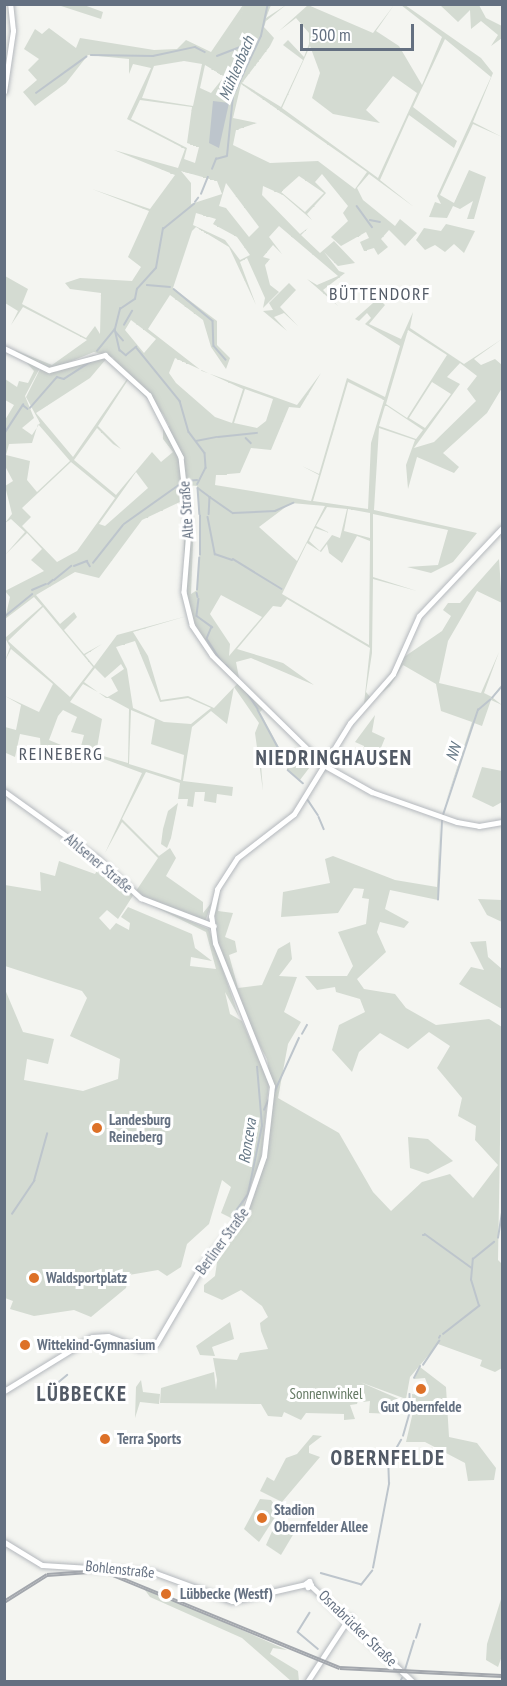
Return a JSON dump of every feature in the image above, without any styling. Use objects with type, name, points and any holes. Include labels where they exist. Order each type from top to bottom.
[{"type":"main road","points":[[4,92],[14,31],[10,4]]},
{"type":"main road","name":"Alte Straße","points":[[4,348],[49,370],[105,355],[149,394],[181,457],[189,530],[184,592],[192,625],[212,655],[313,753],[340,775],[457,822],[479,826],[502,822]]},
{"type":"main road","points":[[209,926],[221,880],[242,854],[290,820],[355,716],[389,680],[422,612],[502,528]]},
{"type":"main road","name":"Ahlsener Straße","points":[[4,791],[96,856],[141,898],[209,926]]},
{"type":"main road","points":[[209,926],[219,890],[242,854]]},
{"type":"main road","name":"Berliner Straße","points":[[4,1391],[56,1358],[101,1335],[140,1348],[156,1344],[201,1267],[253,1196],[267,1138],[271,1082],[223,970],[209,926]]},
{"type":"main road","name":"Bohlenstraße","points":[[4,1542],[42,1565],[153,1572],[232,1601],[308,1585]]},
{"type":"main road","name":"Osnabrücker Straße","points":[[308,1585],[349,1618],[412,1682]]},
{"type":"main road","points":[[307,1682],[349,1618]]},
{"type":"green space","points":[[58,5],[84,5],[103,12],[101,19]]},
{"type":"green space","points":[[243,5],[271,5],[266,18],[286,5],[266,21],[264,27],[274,38],[242,83],[281,107],[303,60],[283,45],[288,40],[304,57],[309,44],[309,33],[296,18],[279,31],[308,5],[373,33],[394,5],[376,31],[399,46],[422,85],[442,37],[401,5],[405,5],[481,58],[493,73],[473,122],[502,137],[473,124],[440,195],[454,203],[469,170],[486,177],[474,219],[467,219],[473,201],[460,209],[453,206],[447,218],[429,217],[435,202],[441,204],[437,196],[491,77],[445,39],[413,107],[457,141],[454,148],[409,115],[380,180],[414,207],[369,174],[357,188],[363,200],[395,226],[400,219],[417,233],[405,246],[389,230],[381,239],[388,247],[378,255],[374,248],[364,251],[360,242],[369,238],[366,232],[341,246],[331,237],[348,221],[343,213],[348,206],[322,174],[315,182],[326,193],[307,214],[312,220],[283,195],[263,186],[262,195],[300,234],[308,228],[301,235],[320,253],[334,241],[355,263],[338,266],[324,252],[339,271],[345,273],[323,290],[338,306],[307,279],[317,285],[338,276],[279,226],[269,237],[282,254],[273,245],[263,257],[270,259],[265,265],[270,285],[279,292],[263,308],[265,298],[247,258],[240,262],[256,305],[229,247],[196,227],[192,231],[173,288],[217,321],[217,345],[230,358],[226,369],[211,347],[203,320],[170,295],[148,329],[200,369],[175,358],[169,373],[176,383],[215,417],[232,423],[243,389],[209,374],[297,405],[321,373],[300,408],[289,407],[271,450],[251,448],[240,473],[216,475],[215,485],[311,501],[319,475],[302,466],[319,474],[347,378],[385,397],[400,346],[365,324],[371,318],[367,313],[359,321],[355,319],[373,303],[367,297],[372,292],[385,305],[369,324],[401,339],[413,312],[410,328],[464,364],[502,339],[474,359],[481,365],[495,359],[502,365],[502,388],[487,413],[443,453],[459,467],[454,473],[417,457],[408,489],[406,465],[415,440],[379,428],[374,510],[477,533],[453,562],[431,573],[407,567],[438,565],[448,530],[373,514],[373,577],[417,591],[373,579],[372,653],[366,692],[371,698],[364,704],[370,648],[287,599],[281,607],[273,606],[237,649],[283,663],[314,685],[251,658],[236,662],[239,678],[223,665],[199,635],[184,603],[184,500],[142,520],[99,578],[75,572],[36,595],[60,624],[74,612],[77,617],[64,630],[84,654],[102,644],[85,655],[94,666],[117,635],[187,616],[133,632],[148,656],[161,700],[188,696],[214,708],[234,687],[227,724],[211,711],[192,727],[183,781],[233,787],[232,796],[217,794],[216,803],[204,801],[205,792],[195,792],[193,807],[187,806],[188,799],[178,799],[180,783],[146,772],[122,819],[159,856],[170,848],[176,858],[166,876],[203,902],[203,913],[212,902],[205,922],[151,902],[136,891],[158,858],[122,822],[105,853],[142,773],[80,750],[84,735],[71,732],[77,717],[63,710],[58,716],[49,740],[61,745],[59,756],[41,754],[40,738],[20,734],[15,757],[6,753],[5,727],[16,730],[21,705],[5,696],[39,712],[53,684],[11,649],[5,661],[10,647],[5,638],[42,606],[34,597],[5,619],[10,597],[5,591],[44,571],[31,560],[42,549],[27,533],[5,555],[25,532],[11,519],[5,523],[12,514],[5,486],[13,481],[5,466],[5,420],[14,405],[5,400],[5,379],[17,387],[19,381],[28,383],[34,371],[15,350],[52,365],[87,340],[23,307],[11,325],[18,311],[5,303],[5,276],[28,289],[22,304],[86,338],[95,326],[100,334],[101,293],[70,289],[65,283],[80,278],[132,281],[141,267],[128,257],[149,211],[92,189],[150,209],[175,175],[114,150],[178,168],[185,149],[127,119],[151,68],[133,64],[129,74],[129,59],[88,55],[66,83],[35,106],[23,92],[37,80],[28,70],[39,59],[24,49],[35,29],[42,34],[49,28],[76,48],[80,38],[154,50],[177,49],[186,40],[211,52]],"holes":[[[310,46],[320,73],[312,98],[333,114],[380,123],[366,110],[393,76],[417,93],[378,178],[282,108]],[[184,61],[202,64],[193,106],[142,98],[154,66]],[[205,65],[225,77],[241,71],[235,84],[223,78],[211,93],[200,88]],[[241,84],[367,172],[355,189],[318,161],[270,163],[233,145],[236,130],[257,123],[233,118]],[[140,100],[192,107],[187,143],[199,147],[195,163],[184,159],[187,148],[131,119]],[[181,171],[217,181],[222,194],[191,204],[191,183]],[[299,176],[324,193],[305,212],[281,192]],[[226,183],[259,227],[249,237],[226,208],[219,206]],[[196,213],[216,219],[213,224],[237,237],[250,255],[240,260],[225,240],[193,225]],[[131,320],[156,339],[144,353],[125,330]],[[408,330],[447,355],[407,418],[386,404]],[[94,352],[114,358],[110,362],[127,379],[73,457],[36,413],[90,378],[107,358],[93,355],[57,372],[40,369],[26,397],[39,425],[70,461],[37,492],[27,480],[30,461],[6,455],[9,444],[32,443],[37,428],[32,435],[22,428],[34,418],[25,396],[41,366],[52,369]],[[460,363],[477,376],[467,389],[476,401],[434,442],[414,448],[460,384],[447,377]],[[128,380],[163,414],[169,426],[163,430],[163,439],[173,452],[161,462],[152,452],[116,495],[74,460],[97,428],[121,449],[98,426]],[[348,382],[384,400],[371,443],[368,509],[313,501]],[[432,382],[451,394],[425,428],[409,418]],[[245,389],[273,399],[266,421],[257,428],[234,423]],[[385,406],[423,430],[416,439],[379,426]],[[71,462],[115,498],[77,551],[57,562],[22,526],[31,517],[22,508]],[[136,472],[148,488],[105,526],[99,524]],[[187,485],[197,486],[201,534],[197,590],[191,594],[194,518]],[[291,503],[325,506],[297,561],[259,527]],[[327,507],[347,509],[340,538],[332,535],[320,551],[309,541],[315,528],[330,533],[316,526]],[[348,509],[370,513],[370,538],[344,531]],[[357,536],[370,541],[369,645],[282,594],[307,543],[321,552],[327,544],[329,553],[342,563]],[[221,595],[262,617],[229,656],[230,644],[210,614]],[[43,607],[93,667],[70,697],[8,641]],[[135,641],[160,702],[188,698],[211,708],[191,724],[164,722],[133,708],[127,669],[116,647]],[[121,664],[124,669],[111,678],[118,691],[107,697],[129,709],[128,763],[96,754],[102,719],[70,702],[83,684],[98,692],[84,682],[95,668],[105,678]],[[131,710],[155,720],[151,744],[184,755],[181,780],[129,764]]]},
{"type":"green space","points":[[440,5],[479,5],[486,18],[502,26],[502,38],[491,46],[498,35],[481,21],[471,29],[470,10],[458,22]]},
{"type":"green space","points":[[446,224],[475,231],[464,253],[454,244],[445,252],[435,245],[425,250],[416,240],[424,228],[441,231]]},
{"type":"green space","points":[[289,283],[296,290],[280,307],[298,326],[284,313],[274,317],[287,331],[263,311],[273,310],[269,303]]},
{"type":"green space","points":[[499,559],[502,603],[477,591],[448,641],[439,683],[481,693],[499,652],[484,693],[492,697],[502,684],[493,698],[502,705],[491,700],[482,726],[474,723],[445,804],[472,722],[441,711],[436,684],[403,665],[390,686],[382,693],[404,657],[442,631],[451,616],[443,610],[448,603],[460,603]]},
{"type":"green space","points":[[238,683],[264,708],[260,712],[281,751],[260,751],[263,791],[255,733],[259,723],[234,687]]},
{"type":"green space","points":[[375,715],[372,732],[385,738],[378,755],[371,754],[371,765],[365,766],[364,746],[355,742]]},
{"type":"green space","points":[[293,753],[303,762],[311,754],[316,759],[300,780],[287,769]]},
{"type":"green space","points":[[482,767],[502,771],[502,802],[493,807],[472,797]]},
{"type":"green space","points":[[178,803],[167,848],[161,844],[163,829],[168,811]]},
{"type":"green space","name":"Sonnenwinkel","points":[[440,819],[438,900],[390,890],[385,909],[409,922],[404,928],[380,922],[377,932],[386,952],[357,979],[364,989],[395,994],[406,1008],[436,1025],[489,1019],[502,1027],[498,1260],[502,1264],[502,1368],[495,1372],[480,1366],[482,1360],[438,1344],[410,1377],[406,1399],[360,1382],[399,1399],[395,1414],[369,1413],[370,1401],[363,1402],[360,1393],[357,1404],[350,1405],[355,1419],[344,1420],[344,1414],[306,1413],[301,1420],[284,1412],[282,1417],[268,1416],[261,1404],[160,1403],[161,1388],[214,1372],[216,1390],[217,1380],[213,1358],[237,1360],[240,1353],[268,1349],[261,1331],[260,1323],[268,1317],[262,1306],[241,1290],[222,1300],[204,1292],[204,1285],[215,1276],[219,1249],[254,1197],[273,1097],[267,1059],[236,1001],[216,939],[215,914],[220,891],[218,911],[233,913],[225,937],[235,941],[237,952],[229,955],[238,988],[262,985],[278,949],[290,942],[292,959],[279,976],[297,977],[284,1012],[301,1022],[288,1044],[278,1098],[339,1133],[373,1192],[391,1211],[422,1182],[450,1174],[473,1198],[498,1165],[475,1140],[476,1126],[458,1116],[462,1098],[437,1068],[450,1046],[429,1032],[408,1049],[380,1033],[359,1052],[352,1072],[332,1050],[339,1025],[365,1012],[360,999],[336,992],[335,987],[317,990],[305,976],[347,976],[353,966],[338,932],[366,924],[369,899],[362,898],[364,889],[354,888],[338,913],[281,917],[283,892],[330,883],[325,859],[333,856],[395,880],[437,887]]},
{"type":"green space","points":[[59,861],[95,874],[101,864],[134,894],[118,919],[107,910],[99,918],[110,930],[116,923],[129,930],[130,923],[121,917],[128,907],[192,934],[195,948],[212,961],[191,957],[190,966],[216,969],[206,932],[147,903],[209,929],[239,1017],[225,992],[230,1014],[242,1021],[269,1083],[261,1159],[237,1221],[221,1213],[231,1187],[222,1180],[209,1224],[187,1244],[181,1267],[167,1276],[158,1270],[129,1275],[126,1288],[91,1317],[74,1310],[34,1316],[10,1309],[13,1301],[5,1298],[4,987],[23,1032],[54,1039],[48,1064],[27,1059],[24,1080],[83,1091],[118,1079],[120,1059],[70,1036],[87,998],[82,991],[5,966],[5,885],[41,891],[40,872],[55,876]]},
{"type":"green space","points":[[478,899],[502,900],[502,922],[487,915]]},
{"type":"green space","points":[[486,941],[488,957],[502,969],[502,1009],[459,984],[471,967],[484,970],[470,942]]},
{"type":"green space","points":[[408,1137],[428,1139],[453,1161],[428,1174],[410,1168]]},
{"type":"green space","points":[[230,1322],[234,1339],[212,1347],[215,1356],[200,1355],[196,1346]]},
{"type":"green space","points":[[420,1367],[446,1387],[449,1437],[477,1443],[496,1468],[494,1480],[468,1481],[465,1463],[425,1442],[406,1442],[413,1412],[437,1414],[439,1408],[413,1409],[412,1394],[421,1395],[423,1385],[428,1386],[425,1378],[414,1379]]},
{"type":"green space","points":[[141,1380],[143,1392],[160,1394],[159,1404],[140,1402],[135,1418],[136,1387]]},
{"type":"green space","points":[[313,1435],[322,1436],[309,1446],[309,1453],[320,1457],[282,1502],[260,1491],[267,1477],[274,1481],[286,1458],[297,1454]]},
{"type":"green space","name":"Stadion Obernfelder Allee","points":[[260,1499],[271,1500],[279,1511],[259,1542],[244,1529]]},
{"type":"green space","points":[[278,1518],[297,1528],[281,1555],[266,1545]]},
{"type":"green space","points":[[142,1586],[287,1650],[273,1648],[270,1654],[298,1671],[299,1681],[291,1681],[242,1638],[150,1597]]},
{"type":"green space","points":[[502,1596],[502,1656],[498,1667],[486,1660],[487,1644]]},
{"type":"shaded area","points":[[213,101],[229,103],[219,148],[209,143]]},
{"type":"waterway","name":"Mühlenbach","points":[[212,169],[216,159],[227,156],[233,96],[261,36],[268,4]]},
{"type":"waterway","points":[[217,56],[245,45]]},
{"type":"waterway","points":[[91,55],[153,56],[195,47],[205,52]]},
{"type":"waterway","points":[[36,93],[86,57]]},
{"type":"waterway","name":"Mühlenbach","points":[[201,194],[208,177]]},
{"type":"waterway","name":"Mühlenbach","points":[[195,202],[198,198]]},
{"type":"waterway","name":"Mühlenbach","points":[[97,351],[115,329],[120,309],[135,299],[137,289],[156,268],[163,229],[194,204]]},
{"type":"waterway","points":[[357,206],[372,227]]},
{"type":"waterway","points":[[370,220],[380,222]]},
{"type":"waterway","points":[[147,285],[170,287]]},
{"type":"waterway","points":[[174,289],[213,321],[214,346],[226,360]]},
{"type":"waterway","points":[[124,325],[132,311]]},
{"type":"waterway","points":[[115,329],[120,350],[126,355],[136,347],[180,401],[189,432],[205,453],[206,468],[198,484]]},
{"type":"waterway","points":[[116,332],[123,340]]},
{"type":"waterway","name":"Mühlenbach","points":[[30,408],[57,377],[64,379],[93,360]]},
{"type":"waterway","name":"Mühlenbach","points":[[4,434],[23,405],[28,409]]},
{"type":"waterway","points":[[218,437],[257,433]]},
{"type":"waterway","points":[[196,441],[217,437]]},
{"type":"waterway","points":[[246,438],[251,443]]},
{"type":"waterway","points":[[186,481],[197,480]]},
{"type":"waterway","points":[[124,524],[183,482]]},
{"type":"waterway","points":[[198,488],[210,497],[209,514]]},
{"type":"waterway","points":[[198,488],[200,514]]},
{"type":"waterway","points":[[210,497],[233,513],[275,511],[293,503]]},
{"type":"waterway","points":[[200,516],[200,555]]},
{"type":"waterway","points":[[208,517],[215,554],[232,560]]},
{"type":"waterway","points":[[93,563],[123,525]]},
{"type":"waterway","points":[[197,590],[199,558]]},
{"type":"waterway","points":[[233,559],[282,589]]},
{"type":"waterway","points":[[74,566],[87,561],[90,566]]},
{"type":"waterway","points":[[54,580],[71,566]]},
{"type":"waterway","points":[[48,584],[53,580]]},
{"type":"waterway","points":[[32,590],[46,584]]},
{"type":"waterway","points":[[197,593],[198,597]]},
{"type":"waterway","points":[[4,617],[32,594]]},
{"type":"waterway","points":[[199,599],[197,616],[212,627],[207,639],[222,662]]},
{"type":"waterway","name":"NN","points":[[492,698],[502,686]]},
{"type":"waterway","points":[[247,692],[258,709]]},
{"type":"waterway","name":"NN","points":[[443,815],[478,710],[490,700]]},
{"type":"waterway","points":[[258,710],[279,749]]},
{"type":"waterway","points":[[288,770],[303,783]]},
{"type":"waterway","points":[[308,800],[318,815]]},
{"type":"waterway","points":[[319,817],[324,829]]},
{"type":"waterway","name":"NN","points":[[438,900],[442,820]]},
{"type":"waterway","points":[[302,1034],[307,1025]]},
{"type":"waterway","points":[[274,1093],[299,1038]]},
{"type":"waterway","name":"Ronceva","points":[[233,1215],[248,1194],[262,1126],[257,1067]]},
{"type":"waterway","name":"Ronceva","points":[[264,1110],[268,1101]]},
{"type":"waterway","points":[[12,1214],[34,1181],[47,1134]]},
{"type":"waterway","points":[[498,1238],[502,1213]]},
{"type":"waterway","points":[[425,1234],[472,1268]]},
{"type":"waterway","points":[[443,1334],[479,1306],[471,1280],[473,1259],[494,1242]]},
{"type":"waterway","points":[[423,1365],[439,1341]]},
{"type":"waterway","points":[[414,1378],[420,1366]]},
{"type":"waterway","name":"Ronceva","points":[[54,1386],[67,1375]]},
{"type":"waterway","points":[[410,1394],[410,1409]]},
{"type":"waterway","points":[[403,1436],[410,1412]]},
{"type":"waterway","points":[[393,1454],[401,1440]]},
{"type":"waterway","points":[[373,1568],[389,1484],[388,1458]]},
{"type":"waterway","points":[[361,1585],[372,1571]]},
{"type":"waterway","points":[[321,1573],[360,1584]]},
{"type":"waterway","points":[[310,1613],[298,1632],[318,1649]]},
{"type":"waterway","points":[[416,1638],[420,1625]]},
{"type":"waterway","points":[[405,1670],[414,1641]]},
{"type":"waterway","points":[[400,1682],[402,1678]]},
{"type":"railway","points":[[4,1602],[47,1575],[103,1571],[340,1668],[502,1676]]},
{"type":"place","name":"Landesburg Reineberg","points":[[97,1128]]},
{"type":"place","name":"Waldsportplatz","points":[[34,1278]]},
{"type":"place","name":"Wittekind-Gymnasium","points":[[25,1345]]},
{"type":"place","name":"Gut Obernfelde","points":[[421,1389]]},
{"type":"place","name":"Terra Sports","points":[[105,1439]]},
{"type":"place","name":"Stadion Obernfelder Allee","points":[[262,1518]]},
{"type":"place","name":"Lübbecke (Westf)","points":[[166,1594]]},
{"type":"district","name":"BÜTTENDORF","points":[[380,294]]},
{"type":"district","name":"REINEBERG","points":[[61,754]]},
{"type":"district","name":"NIEDRINGHAUSEN","points":[[334,758]]},
{"type":"district","name":"LÜBBECKE","points":[[82,1394]]},
{"type":"district","name":"OBERNFELDE","points":[[388,1458]]}]
